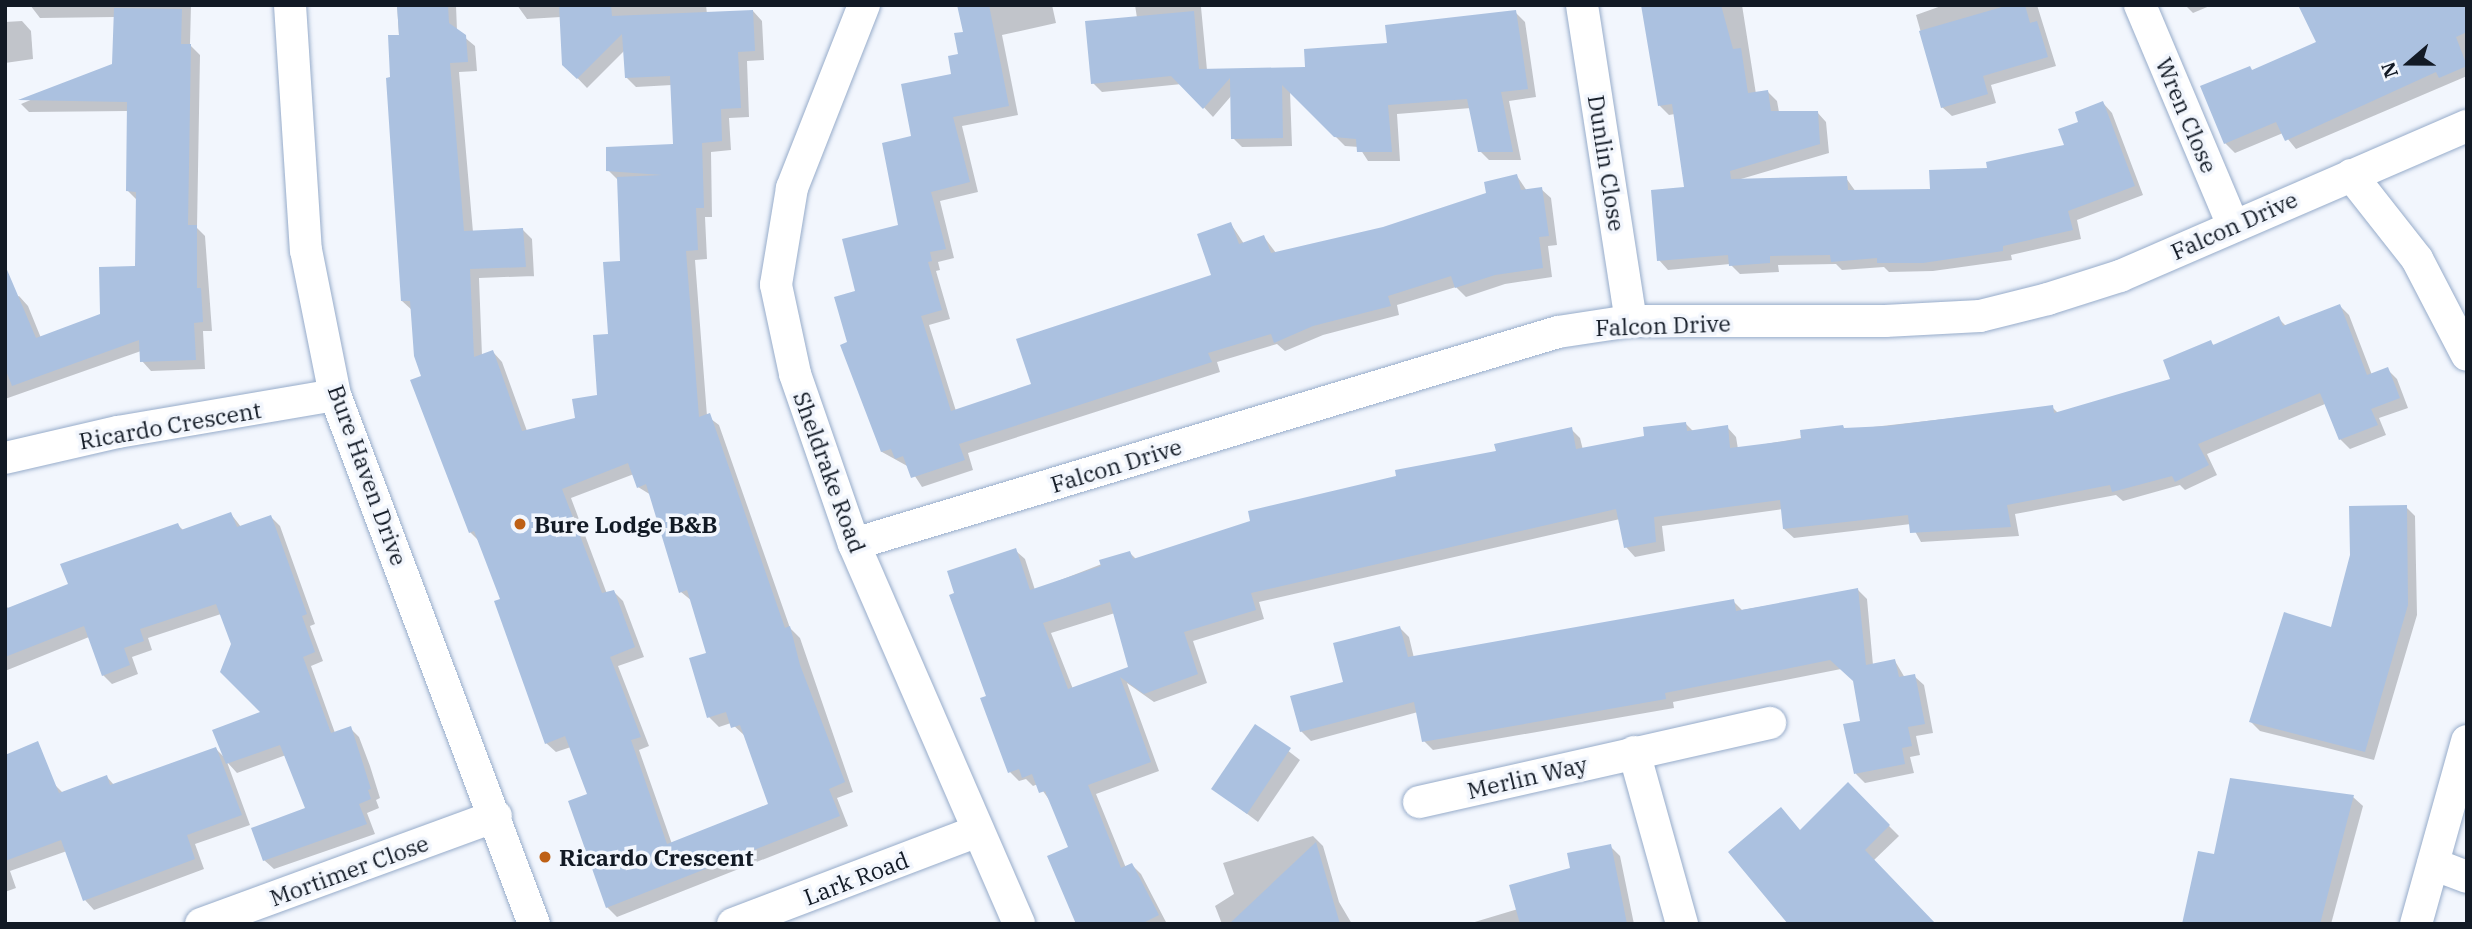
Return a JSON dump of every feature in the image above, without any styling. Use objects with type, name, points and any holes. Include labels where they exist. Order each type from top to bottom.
[{"type":"street","name":"Bure Haven Drive","points":[[290,5],[306,250],[335,395],[496,816],[534,924]]},
{"type":"street","name":"Sheldrake Road","points":[[864,5],[792,188],[776,285],[795,374],[854,544],[1019,924]]},
{"type":"street","name":"Dunlin Close","points":[[1582,5],[1631,321]]},
{"type":"street","name":"Wren Close","points":[[2140,5],[2234,225]]},
{"type":"street","name":"Falcon Drive","points":[[854,544],[1558,332],[1631,321],[1885,321],[1980,316],[2120,276],[2467,126]]},
{"type":"street","points":[[2351,174],[2417,259],[2467,355]]},
{"type":"street","name":"Ricardo Crescent","points":[[5,458],[118,432],[335,395]]},
{"type":"street","name":"Merlin Way","points":[[1419,802],[1770,723]]},
{"type":"street","points":[[2416,924],[2467,741]]},
{"type":"street","points":[[1634,752],[1682,924]]},
{"type":"street","name":"Mortimer Close","points":[[201,924],[496,816]]},
{"type":"street","name":"Lark Road","points":[[733,924],[978,831]]},
{"type":"street","points":[[2433,864],[2467,877]]},
{"type":"building","points":[[397,5],[448,5],[449,23],[466,35],[468,62],[450,63],[464,231],[523,228],[526,267],[470,269],[474,357],[493,350],[522,431],[575,418],[572,399],[597,395],[593,335],[608,334],[603,262],[620,261],[617,177],[662,175],[606,171],[606,147],[673,144],[670,76],[625,78],[622,34],[577,79],[562,65],[559,5],[611,5],[612,16],[753,10],[755,51],[738,52],[741,108],[721,109],[722,141],[702,143],[704,208],[696,208],[698,250],[686,251],[699,417],[710,413],[785,628],[790,626],[800,665],[845,782],[829,789],[840,816],[606,908],[568,801],[587,794],[565,736],[545,744],[494,601],[500,599],[474,531],[469,533],[410,380],[421,376],[414,356],[410,301],[401,301],[386,78],[390,77],[388,35],[399,35]],"holes":[[[628,463],[637,488],[646,484],[679,593],[687,590],[706,653],[689,658],[707,718],[726,712],[731,728],[740,725],[768,804],[667,844],[631,740],[641,737],[610,657],[635,647],[614,590],[602,593],[562,489]]]},
{"type":"building","points":[[957,5],[989,5],[1009,106],[953,117],[970,182],[931,192],[946,249],[930,252],[932,261],[928,262],[942,310],[921,316],[951,411],[1031,384],[1016,339],[1211,275],[1197,234],[1231,222],[1239,244],[1264,235],[1271,253],[1383,227],[1486,193],[1484,182],[1517,174],[1521,190],[1542,187],[1549,236],[1539,237],[1543,268],[1495,275],[1455,288],[1451,276],[1388,296],[1391,306],[1313,326],[1274,343],[1271,334],[1208,353],[1212,362],[959,444],[965,460],[911,478],[903,456],[895,459],[891,449],[881,452],[840,345],[847,342],[834,297],[855,291],[842,239],[898,225],[882,143],[911,136],[901,84],[951,74],[948,56],[958,54],[954,33],[963,32]]},
{"type":"building","points":[[1641,5],[1721,5],[1733,49],[1741,48],[1748,93],[1768,90],[1771,111],[1818,111],[1820,144],[1730,171],[1731,179],[1847,176],[1848,190],[1930,189],[1929,170],[1987,168],[1986,162],[2064,145],[2058,129],[2078,122],[2075,112],[2103,101],[2135,186],[2068,211],[2073,230],[2003,246],[2003,251],[1923,263],[1877,263],[1877,258],[1831,262],[1830,255],[1770,256],[1770,263],[1729,266],[1728,255],[1657,261],[1651,190],[1684,187],[1672,104],[1658,106]]},
{"type":"building","points":[[2009,5],[2025,5],[2030,23],[2037,21],[2048,57],[1983,76],[1988,94],[1941,108],[1919,31]]},
{"type":"building","points":[[2298,5],[2467,5],[2467,32],[2456,37],[2467,66],[2439,78],[2436,72],[2285,141],[2276,122],[2224,144],[2200,86],[2250,66],[2252,70],[2316,42]]},
{"type":"building","points":[[114,8],[182,9],[181,44],[191,44],[188,225],[197,225],[197,288],[201,288],[203,322],[194,323],[196,360],[140,362],[139,340],[12,386],[5,368],[5,265],[36,338],[100,314],[99,267],[135,266],[136,192],[126,191],[127,102],[18,100],[112,64]]},
{"type":"building","points":[[1516,10],[1528,89],[1501,92],[1513,152],[1478,152],[1467,99],[1388,105],[1392,152],[1357,152],[1356,139],[1334,137],[1282,85],[1283,138],[1231,139],[1230,78],[1203,109],[1171,76],[1091,84],[1085,21],[1194,11],[1199,69],[1305,67],[1304,49],[1387,43],[1385,25]]},
{"type":"building","points":[[2340,304],[2367,375],[2388,367],[2400,398],[2371,409],[2378,425],[2339,440],[2320,393],[2198,444],[2209,465],[2175,482],[2172,476],[2112,492],[2110,485],[2007,505],[2011,527],[1910,533],[1908,515],[1783,529],[1780,500],[1654,517],[1656,542],[1624,548],[1616,509],[1251,593],[1256,610],[1184,632],[1198,674],[1144,694],[1120,677],[1151,762],[1088,785],[1121,868],[1132,863],[1159,915],[1141,924],[1076,924],[1047,856],[1068,847],[1045,791],[1039,793],[1032,774],[1022,778],[1019,769],[1008,773],[980,698],[986,696],[949,595],[954,593],[947,571],[1016,548],[1030,590],[1101,566],[1099,560],[1130,551],[1133,559],[1250,521],[1248,511],[1396,476],[1395,470],[1496,451],[1494,444],[1572,427],[1576,449],[1644,436],[1643,427],[1686,422],[1687,431],[1728,425],[1730,448],[1801,439],[1800,430],[1843,425],[1844,428],[1887,426],[2053,405],[2054,413],[2170,379],[2163,360],[2211,340],[2213,345],[2279,316],[2283,326]],"holes":[[[1110,602],[1128,667],[1068,689],[1043,623]]]},
{"type":"building","points":[[2407,505],[2408,605],[2365,752],[2249,722],[2284,612],[2331,627],[2350,555],[2349,506]]},
{"type":"building","points":[[231,512],[237,527],[271,515],[307,614],[302,616],[315,652],[303,657],[331,733],[351,726],[371,789],[368,790],[371,799],[359,804],[367,824],[263,861],[251,828],[305,808],[280,745],[226,764],[212,730],[260,712],[220,672],[231,644],[216,604],[140,629],[144,641],[124,648],[130,665],[102,676],[84,626],[5,657],[5,609],[68,584],[60,564],[178,523],[181,530]]},
{"type":"building","points":[[1858,588],[1866,665],[1895,659],[1899,677],[1915,674],[1925,724],[1908,727],[1912,746],[1902,748],[1905,764],[1854,774],[1843,724],[1860,721],[1853,681],[1830,660],[1665,693],[1666,699],[1422,742],[1414,702],[1300,732],[1290,696],[1343,682],[1333,643],[1400,626],[1408,657],[1734,599],[1736,611]]},
{"type":"building","points":[[1255,724],[1291,748],[1247,814],[1211,789]]},
{"type":"building","points":[[38,741],[59,793],[107,775],[110,785],[216,747],[242,815],[187,835],[195,859],[83,901],[61,840],[5,861],[5,755]]},
{"type":"building","points":[[2230,778],[2354,795],[2320,924],[2182,924],[2198,851],[2214,854]]},
{"type":"building","points":[[1848,782],[1890,825],[1865,850],[1936,924],[1788,924],[1728,852],[1781,807],[1800,830]]},
{"type":"building","points":[[1316,842],[1340,924],[1229,924]]},
{"type":"building","points":[[1611,844],[1627,924],[1520,924],[1509,885],[1570,868],[1567,853]]},
{"type":"place","name":"Bure Lodge B&B","points":[[520,524]]},
{"type":"place","name":"Ricardo Crescent","points":[[545,857]]}]
